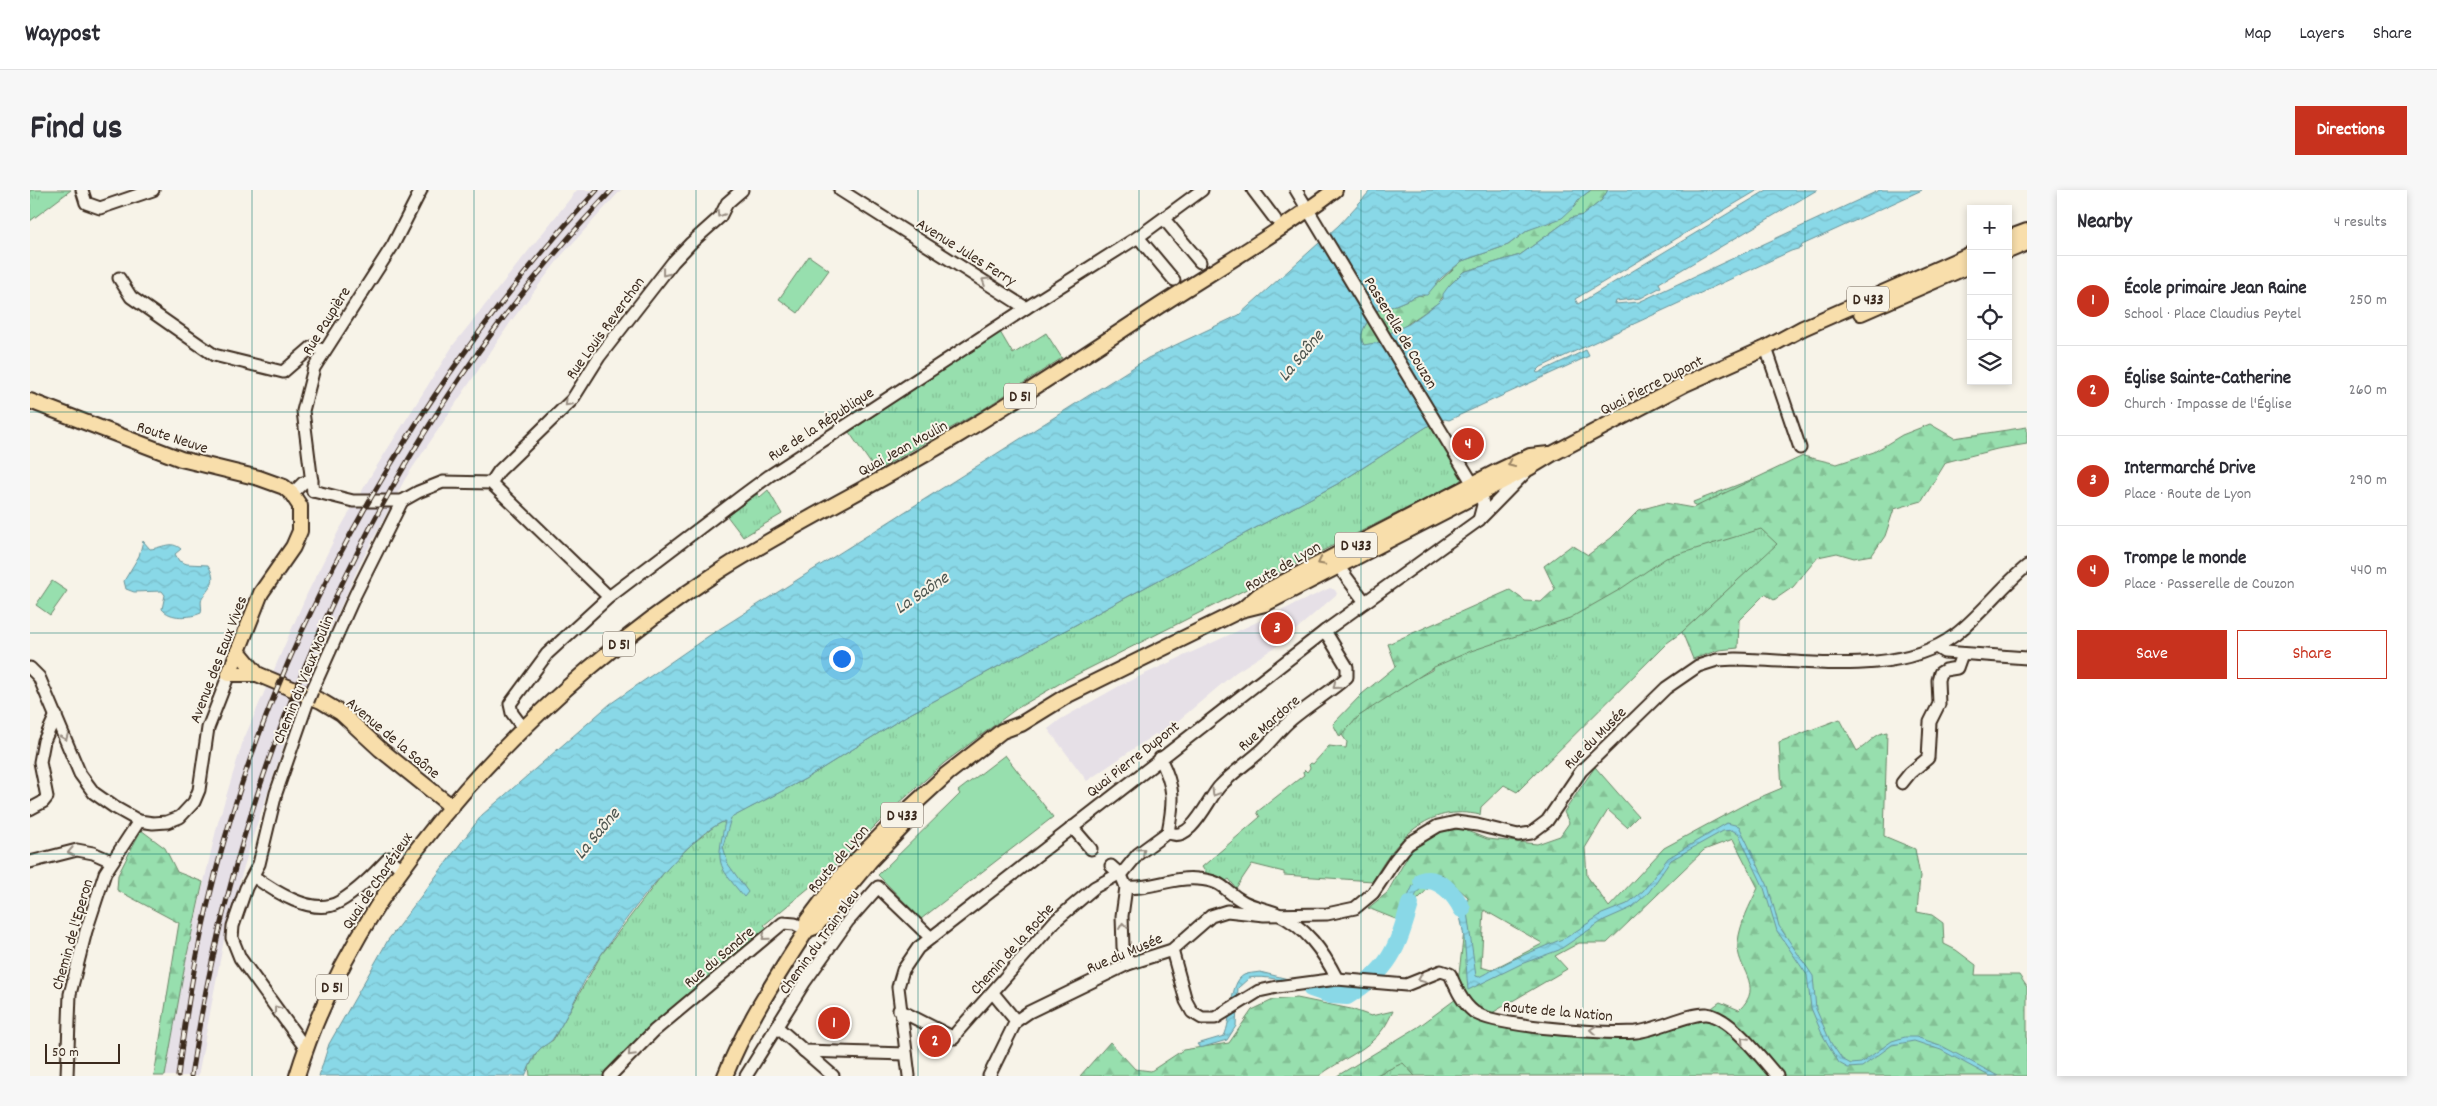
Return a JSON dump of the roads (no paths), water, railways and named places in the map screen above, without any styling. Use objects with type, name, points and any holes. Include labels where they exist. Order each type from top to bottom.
[{"type":"main road","name":"D 51","points":[[1313,215],[1335,190]]},
{"type":"main road","name":"Quai Jean Moulin","points":[[523,728],[590,667],[633,632],[723,569],[964,432],[1313,215]]},
{"type":"main road","points":[[2012,237],[2027,231]]},
{"type":"main road","points":[[2012,249],[2027,243]]},
{"type":"main road","name":"Quai Pierre Dupont","points":[[1476,489],[1529,468],[1685,384],[1766,348],[1803,328],[1967,256]]},
{"type":"main road","name":"Quai Pierre Dupont","points":[[1766,348],[1807,336],[1967,267]]},
{"type":"main road","name":"Route Neuve","points":[[30,401],[181,459],[259,478],[284,488],[292,494],[300,506]]},
{"type":"main road","name":"Quai Pierre Dupont","points":[[1476,489],[1530,456],[1552,454]]},
{"type":"main road","name":"Route de Lyon","points":[[725,1076],[733,1054],[764,996],[807,930],[815,927],[875,855],[931,799],[1008,738],[1021,724],[1068,695],[1241,610],[1265,604],[1338,566],[1476,489]]},
{"type":"main road","name":"Route de Lyon","points":[[1241,610],[1259,594],[1476,489]]},
{"type":"main road","name":"Avenue des Eaux Vives","points":[[229,674],[262,593],[293,546],[300,531],[300,506]]},
{"type":"main road","name":"Avenue de la Saône","points":[[238,651],[257,674]]},
{"type":"main road","name":"Avenue de la Saône","points":[[229,674],[257,674],[321,701],[341,713],[380,749],[452,807]]},
{"type":"main road","name":"Quai de Charézieux","points":[[297,1076],[319,1014],[358,936],[402,869],[452,807],[523,728]]},
{"type":"street","points":[[82,190],[86,203],[100,208],[153,190]]},
{"type":"street","name":"Rue Paupière","points":[[312,486],[303,411],[314,368],[393,246],[420,190]]},
{"type":"street","name":"Rue Louis Reverchon","points":[[491,483],[499,471],[572,400],[599,357],[673,262],[720,217],[727,203],[742,190]]},
{"type":"street","name":"Avenue Jules Ferry","points":[[840,190],[1026,308]]},
{"type":"street","name":"Rue de la République","points":[[523,728],[512,713],[510,704],[547,654],[609,597],[769,476],[1164,219],[1202,190]]},
{"type":"street","points":[[1253,190],[1275,219]]},
{"type":"street","name":"Passerelle de Couzon","points":[[1296,190],[1313,215],[1476,489]]},
{"type":"street","points":[[1164,219],[1200,262]]},
{"type":"street","points":[[1138,236],[1174,280]]},
{"type":"street","points":[[119,278],[131,297],[214,355],[283,372],[312,347],[324,350]]},
{"type":"street","points":[[1766,348],[1800,448]]},
{"type":"street","name":"Quai Pierre Dupont","points":[[909,1076],[899,1010],[898,987],[903,970],[918,948],[1325,631],[1479,520],[1529,468]]},
{"type":"street","points":[[292,494],[303,484],[312,486],[320,495],[353,501],[402,501],[443,482],[491,483],[609,597]]},
{"type":"street","points":[[300,506],[312,486]]},
{"type":"street","points":[[1476,489],[1483,505],[1479,520]]},
{"type":"street","name":"Chemin du Vieux Moulin","points":[[306,1049],[235,948],[233,926],[246,888],[259,864],[278,784],[310,696],[355,595],[402,501]]},
{"type":"street","points":[[1338,566],[1365,602]]},
{"type":"street","name":"Rue du Musée","points":[[1016,1021],[1029,1012],[1128,964],[1172,950],[1211,916],[1226,910],[1264,915],[1327,914],[1354,908],[1373,893],[1408,844],[1438,826],[1456,822],[1518,835],[1531,832],[1547,821],[1581,771],[1666,688],[1698,666],[1717,660],[1736,659],[1878,663],[1904,659],[1936,647],[1956,634],[2010,580],[2027,566]]},
{"type":"street","name":"Rue Mardore","points":[[1168,832],[1173,835],[1181,834],[1203,814],[1218,788],[1231,774],[1263,749],[1291,720],[1347,677],[1347,667],[1325,631]]},
{"type":"street","points":[[1936,647],[1944,652],[2027,658]]},
{"type":"street","points":[[1902,783],[1910,773],[1928,758],[1930,722],[1939,704],[1938,680],[1940,673],[1957,668],[1962,654]]},
{"type":"street","points":[[30,668],[39,677],[80,774],[94,793],[139,821]]},
{"type":"street","name":"Avenue des Eaux Vives","points":[[139,821],[153,823],[168,822],[180,817],[194,802],[199,790],[208,728],[229,674]]},
{"type":"street","points":[[30,809],[44,802],[47,798],[40,762],[44,741],[56,715]]},
{"type":"street","points":[[1160,758],[1171,780],[1173,800],[1168,832]]},
{"type":"street","name":"Chemin de l'Eperon","points":[[67,1076],[70,994],[86,931],[111,861],[119,854],[139,821]]},
{"type":"street","points":[[1072,827],[1091,850]]},
{"type":"street","name":"Chemin de la Roche","points":[[899,1010],[954,1038],[957,1032],[1056,921],[1095,887],[1117,874],[1121,875],[1138,854],[1168,832]]},
{"type":"street","points":[[30,862],[77,850],[92,853],[111,861]]},
{"type":"street","points":[[254,876],[292,900],[315,906],[338,903],[367,881],[389,858],[402,869]]},
{"type":"street","points":[[1111,866],[1121,875],[1126,887],[1122,916],[1123,947],[1128,964]]},
{"type":"street","points":[[1126,887],[1139,888],[1178,879],[1196,878],[1217,881],[1244,902],[1277,914],[1298,926],[1317,944],[1337,979]]},
{"type":"street","name":"Chemin du Train Bleu","points":[[746,1076],[832,943],[878,887],[930,937]]},
{"type":"street","name":"Rue du Sandre","points":[[610,1076],[654,1031],[782,923],[795,924],[807,930]]},
{"type":"street","name":"Route de la Nation","points":[[1172,950],[1186,1001],[1192,1012],[1202,1018],[1215,1018],[1259,991],[1337,979],[1406,985],[1441,971],[1450,974],[1460,997],[1474,1012],[1496,1021],[1544,1027],[1636,1032],[1664,1027],[1706,1014],[1721,1020],[1739,1034],[1777,1076]]},
{"type":"street","points":[[989,1076],[1016,1021],[993,993]]},
{"type":"street","points":[[777,1027],[833,1076]]},
{"type":"street","points":[[804,1051],[906,1054]]},
{"type":"water","name":"La Saône","points":[[1371,190],[1591,190],[1580,198],[1574,207],[1562,218],[1528,230],[1508,245],[1462,261],[1441,278],[1427,295],[1419,295],[1386,309],[1378,310],[1368,321],[1363,331],[1362,340],[1364,345],[1380,342],[1393,331],[1409,324],[1443,299],[1443,294],[1448,287],[1463,272],[1520,255],[1571,218],[1583,215],[1602,200],[1608,190],[1758,190],[1575,299],[1578,304],[1767,190],[1817,190],[1659,283],[1661,287],[1641,298],[1616,301],[1615,304],[1639,302],[1880,190],[1922,190],[1802,245],[1801,248],[1541,367],[1536,372],[1538,373],[1586,350],[1589,356],[1449,420],[1445,419],[1431,424],[1339,483],[906,716],[805,779],[731,818],[723,846],[728,864],[748,892],[744,897],[723,869],[721,862],[720,855],[725,821],[708,831],[688,847],[668,868],[611,940],[585,980],[553,1039],[538,1052],[525,1076],[319,1076],[329,1044],[388,940],[482,815],[610,704],[710,635],[1148,358],[1239,315],[1339,225]]},
{"type":"water","points":[[143,541],[150,549],[170,545],[177,546],[181,549],[175,554],[179,561],[187,564],[208,565],[213,580],[202,599],[201,613],[186,617],[170,615],[162,609],[165,595],[162,591],[134,592],[126,589],[124,581],[139,556]]},
{"type":"water","points":[[1727,823],[1739,826],[1768,886],[1779,926],[1813,976],[1816,1009],[1831,1043],[1842,1059],[1851,1064],[1861,1063],[1892,1041],[1905,1037],[1916,1037],[1940,1045],[1998,1076],[1989,1076],[1941,1050],[1914,1041],[1892,1045],[1862,1067],[1848,1068],[1839,1063],[1822,1034],[1811,1008],[1807,975],[1777,931],[1764,888],[1739,835],[1732,830],[1723,831],[1671,860],[1649,892],[1631,908],[1604,920],[1559,950],[1521,964],[1468,990],[1462,925],[1454,901],[1448,892],[1453,886],[1463,896],[1466,905],[1476,976],[1479,977],[1512,960],[1567,937],[1602,914],[1627,904],[1643,891],[1668,858]]},
{"type":"water","points":[[1429,873],[1447,882],[1441,888],[1431,885],[1418,891],[1405,922],[1400,929],[1405,905],[1412,888],[1416,881]]},
{"type":"water","points":[[1260,972],[1300,982],[1335,994],[1332,998],[1283,980],[1261,977],[1249,978],[1238,988],[1236,1026],[1227,1040],[1200,1048],[1197,1044],[1224,1036],[1227,1029],[1233,993],[1239,979],[1246,974]]},
{"type":"waterway","points":[[1422,881],[1434,881],[1446,888],[1462,909]]},
{"type":"waterway","points":[[1311,988],[1331,995],[1347,996],[1373,977],[1390,957],[1396,946],[1410,904]]},
{"type":"railway","points":[[178,1076],[202,928],[220,855],[242,783],[272,702],[306,623],[345,544],[388,468],[436,394],[486,323],[540,255],[597,190]]},
{"type":"railway","points":[[191,1076],[214,954],[245,833],[285,715],[334,600],[391,490],[456,384],[530,284],[612,190]]},
{"type":"place","name":"Trompe le monde","points":[[1468,444]]},
{"type":"place","name":"Intermarché Drive","points":[[1277,628]]},
{"type":"place","name":"École primaire Jean Raine","points":[[834,1023]]},
{"type":"place","name":"Église Sainte-Catherine","points":[[935,1041]]}]
